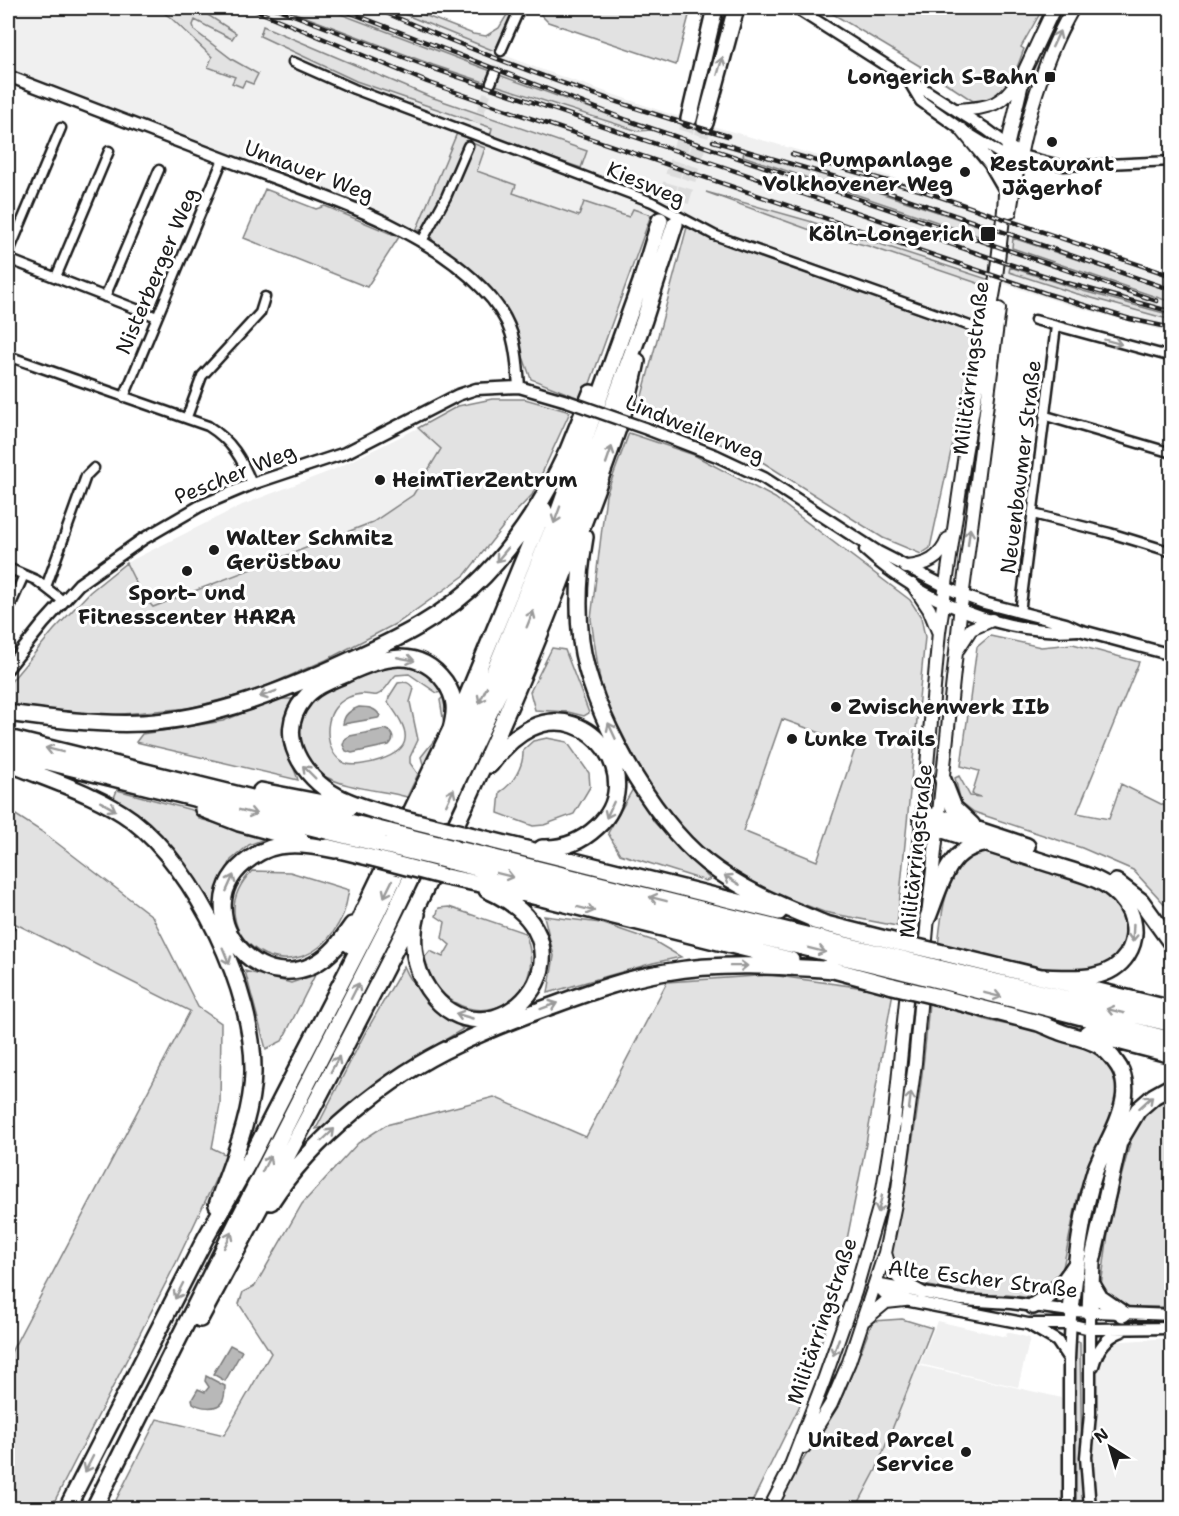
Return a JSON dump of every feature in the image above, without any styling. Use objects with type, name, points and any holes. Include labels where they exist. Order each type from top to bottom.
[{"type":"highway","points":[[689,119],[715,8]]},
{"type":"highway","points":[[705,123],[736,8]]},
{"type":"highway","points":[[67,1509],[205,1239],[252,1156],[377,913],[495,669],[552,530],[641,282],[667,222],[644,320],[633,384],[596,491],[524,677],[426,886],[229,1265],[116,1476],[109,1480]]},
{"type":"highway","points":[[334,850],[287,844],[272,847],[245,862],[236,872],[226,893],[225,919],[234,944],[247,957],[262,966],[277,970],[293,970],[311,965],[336,947],[357,917],[379,866],[414,807],[452,734],[623,312],[641,282]]},
{"type":"highway","points":[[94,1509],[390,922],[508,674],[578,501],[644,320]]},
{"type":"highway","points":[[8,713],[98,722],[144,723],[200,715],[252,701],[370,651],[431,620],[483,577],[507,550],[536,511],[548,493],[567,452]]},
{"type":"highway","points":[[596,491],[581,561],[579,598],[581,640],[592,685],[626,761],[641,787],[663,818],[686,844],[707,863],[760,896],[938,974],[1172,1040]]},
{"type":"highway","points":[[397,817],[347,801],[334,794],[307,772],[298,760],[293,749],[291,726],[295,713],[304,699],[313,691],[369,663],[395,657],[423,663],[444,680],[451,693],[455,715],[451,729],[414,807]]},
{"type":"highway","points":[[477,781],[514,738],[532,727],[546,723],[568,724],[589,732],[609,753],[616,766],[615,799],[610,812],[603,822],[587,836],[560,848],[505,844]]},
{"type":"highway","points":[[8,738],[172,778],[386,838]]},
{"type":"highway","points":[[8,752],[899,957],[939,952],[1172,1009]]},
{"type":"highway","points":[[12,765],[72,788],[111,807],[148,835],[191,887],[205,910],[228,959],[244,1008],[251,1041],[253,1073],[249,1103],[242,1129],[205,1239]]},
{"type":"highway","points":[[12,765],[80,782],[122,787],[186,803],[239,823],[334,850],[379,866],[505,889],[1038,1023],[1108,1037],[1172,1055]]},
{"type":"highway","points":[[172,778],[222,784],[397,817],[823,923]]},
{"type":"highway","points":[[943,780],[954,808],[974,827]]},
{"type":"highway","points":[[921,819],[931,816],[938,823],[984,843],[1100,882],[1121,897],[1133,918],[1135,933],[1124,959],[1116,967],[1093,976],[1043,977]]},
{"type":"highway","points":[[938,823],[974,827],[1085,867],[1114,881],[1140,901],[1172,944]]},
{"type":"highway","points":[[928,917],[952,860],[964,849],[984,843]]},
{"type":"highway","points":[[326,1011],[379,866]]},
{"type":"highway","points":[[426,886],[414,931],[415,958],[424,984],[441,1004],[453,1012],[466,1018],[492,1018],[507,1013],[521,1004],[531,993],[541,968],[542,954],[534,929],[518,908],[502,897],[468,882]]},
{"type":"highway","points":[[229,1265],[273,1198],[305,1157],[342,1122],[370,1100],[420,1065],[455,1045],[591,991],[665,972],[715,966],[766,965],[834,970]]},
{"type":"highway","points":[[938,974],[1172,1024]]},
{"type":"highway","points":[[1038,1023],[1128,1029]]},
{"type":"highway","points":[[1038,1023],[1061,1033],[1090,1040],[1101,1046],[1117,1063],[1124,1086],[1121,1111],[1098,1164],[1089,1194],[1070,1318]]},
{"type":"highway","points":[[1090,1313],[1092,1262],[1119,1142],[1138,1110],[1160,1091],[1172,1086]]},
{"type":"highway","points":[[1033,1306],[1046,1299],[1061,1286],[1077,1263]]},
{"type":"highway","points":[[1091,1283],[1100,1298],[1125,1322]]},
{"type":"main road","name":"Militärringstraße","points":[[788,1473],[856,1288],[881,1201],[894,1123],[905,1019],[939,632],[953,527],[997,274],[1008,143],[1025,70],[1054,8]]},
{"type":"main road","name":"Militärringstraße","points":[[770,1509],[788,1473],[831,1404],[849,1362],[885,1253],[898,1189],[918,1030],[962,596],[1009,222],[1032,104],[1056,39],[1073,8]]},
{"type":"main road","points":[[958,110],[992,106],[1009,93],[1025,70]]},
{"type":"main road","points":[[962,130],[990,164],[1004,189]]},
{"type":"main road","points":[[906,567],[919,566],[936,559],[945,547],[953,527]]},
{"type":"main road","points":[[913,585],[929,609],[939,632]]},
{"type":"main road","points":[[956,653],[971,629],[992,620]]},
{"type":"main road","points":[[885,1253],[894,1274],[922,1293]]},
{"type":"main road","points":[[856,1288],[866,1284],[875,1284],[869,1273],[866,1257]]},
{"type":"main road","points":[[863,1321],[886,1302],[905,1300]]},
{"type":"street","points":[[501,51],[520,8]]},
{"type":"street","points":[[796,8],[958,110],[1008,143],[1021,155]]},
{"type":"street","name":"Kiesweg","points":[[293,62],[354,89],[652,202],[714,236],[987,332]]},
{"type":"street","points":[[491,83],[495,73]]},
{"type":"street","name":"Unnauer Weg","points":[[8,76],[392,225],[422,241],[468,275],[497,306],[513,338],[518,354],[519,387]]},
{"type":"street","points":[[908,79],[921,101],[1006,157],[1021,155],[1064,166],[1172,161]]},
{"type":"street","points":[[8,254],[61,128]]},
{"type":"street","points":[[422,241],[446,197],[468,146]]},
{"type":"street","points":[[56,277],[109,152]]},
{"type":"street","name":"Nisterberger Weg","points":[[124,397],[223,159]]},
{"type":"street","points":[[105,297],[159,170]]},
{"type":"street","points":[[8,259],[157,317]]},
{"type":"street","points":[[187,417],[202,376],[260,313],[265,297]]},
{"type":"street","points":[[1035,320],[1172,357]]},
{"type":"street","name":"Neuenbaumer Straße","points":[[1020,613],[1056,326]]},
{"type":"street","points":[[8,356],[208,426],[228,441],[240,456],[252,484]]},
{"type":"street","name":"Lindweilerweg","points":[[519,387],[647,429],[717,456],[764,478],[844,531],[962,596],[1169,655]]},
{"type":"street","name":"Pescher Weg","points":[[8,668],[63,601],[92,574],[143,539],[200,506],[252,484],[345,453],[458,395],[476,389],[519,387]]},
{"type":"street","points":[[1046,416],[1172,453]]},
{"type":"street","points":[[46,587],[86,476],[94,468]]},
{"type":"street","points":[[1033,514],[1110,533],[1172,552]]},
{"type":"street","name":"Lindweilerweg","points":[[844,531],[874,558],[913,585],[961,609],[992,620],[1042,629],[1079,630]]},
{"type":"street","points":[[8,568],[46,587],[63,601]]},
{"type":"street","points":[[8,611],[24,575]]},
{"type":"street","points":[[1169,655],[1172,643]]},
{"type":"street","name":"Alte Escher Straße","points":[[875,1284],[962,1300],[1011,1302],[1033,1306],[1070,1318],[1090,1329],[1172,1315]]},
{"type":"street","name":"Alte Escher Straße","points":[[875,1284],[886,1295],[905,1300],[1028,1324],[1090,1313],[1125,1322],[1172,1328]]},
{"type":"street","points":[[1090,1313],[1090,1381],[1086,1457],[1090,1509]]},
{"type":"street","points":[[1069,1509],[1070,1318]]},
{"type":"street","points":[[1090,1381],[1101,1347],[1125,1322]]},
{"type":"street","points":[[1028,1324],[1057,1341],[1069,1359]]},
{"type":"shaded area","points":[[8,8],[157,8],[171,18],[212,57],[245,81],[257,74],[233,60],[195,31],[193,25],[195,20],[231,39],[235,33],[203,12],[204,8],[389,8],[537,68],[670,114],[892,177],[1171,274],[1171,333],[1072,306],[809,221],[717,196],[813,231],[868,246],[989,287],[985,305],[979,317],[968,322],[633,209],[630,217],[584,202],[579,216],[513,192],[515,185],[477,170],[485,148],[458,134],[416,231],[8,72]],"holes":[[[262,26],[428,96],[587,151],[490,136],[493,129],[356,81],[260,37]]]},
{"type":"shaded area","points":[[157,8],[204,8],[203,12],[236,33],[232,39],[195,20],[193,25],[195,31],[233,60],[258,74],[253,84],[245,81],[242,87],[232,83],[235,77],[208,67],[212,57],[171,18]]},
{"type":"shaded area","points":[[282,8],[325,8],[491,71],[487,83],[433,65]]},
{"type":"shaded area","points":[[389,8],[406,8],[473,34],[486,36],[499,28],[511,8],[517,8],[497,52]]},
{"type":"shaded area","points":[[540,8],[691,8],[676,65],[548,22],[541,15]]},
{"type":"shaded area","points":[[823,8],[1043,8],[1021,47],[1024,49],[1008,86],[994,98],[973,101]]},
{"type":"shaded area","points":[[1061,8],[1067,8],[1040,67],[1022,130],[1018,129],[1026,81]]},
{"type":"shaded area","points":[[263,26],[428,96],[587,151],[581,168],[490,137],[492,128],[356,81],[260,36]]},
{"type":"shaded area","points":[[499,75],[651,130],[638,131],[495,85]]},
{"type":"shaded area","points":[[457,133],[469,138],[444,195],[424,229],[416,231]]},
{"type":"shaded area","points":[[472,143],[485,148],[477,171],[516,185],[513,193],[579,216],[584,202],[629,217],[633,209],[651,215],[584,400],[531,379],[511,323],[435,244],[431,237]]},
{"type":"shaded area","points":[[744,152],[823,174],[995,231],[993,241],[743,156]]},
{"type":"shaded area","points":[[265,189],[316,209],[325,206],[399,237],[367,287],[244,238]]},
{"type":"shaded area","points":[[706,192],[809,221],[990,280],[989,287],[868,246],[813,231]]},
{"type":"shaded area","points":[[687,227],[968,327],[973,336],[973,350],[930,548],[921,554],[883,538],[764,463],[670,422],[638,411]]},
{"type":"shaded area","points":[[1013,238],[1171,291],[1171,302],[1012,248]]},
{"type":"shaded area","points":[[1010,267],[1083,291],[1171,315],[1171,320],[1009,272]]},
{"type":"shaded area","points":[[492,399],[525,399],[570,412],[532,495],[509,519],[465,575],[399,622],[326,660],[255,691],[189,708],[101,716],[8,704],[8,685],[54,630],[90,592],[126,563],[142,595],[153,607],[373,522],[413,495],[441,449],[418,428],[458,406]]},
{"type":"shaded area","points":[[418,428],[442,449],[413,495],[373,522],[153,607],[142,595],[126,563],[242,505],[333,470]]},
{"type":"shaded area","points":[[629,433],[694,455],[775,498],[910,600],[921,617],[925,637],[897,926],[824,912],[765,890],[709,856],[667,815],[652,792],[602,694],[591,619],[606,495]],"holes":[[[782,719],[856,746],[817,861],[743,831]]]},
{"type":"shaded area","points":[[990,636],[1041,647],[1073,644],[1139,662],[1077,813],[1109,819],[1121,784],[1171,809],[1171,911],[1133,870],[1082,848],[974,812],[961,802],[955,778],[959,776],[970,796],[981,797],[972,794],[979,771],[961,766],[977,647]]},
{"type":"shaded area","points":[[552,648],[565,650],[589,713],[584,716],[568,712],[535,710],[530,692]]},
{"type":"shaded area","points":[[399,664],[423,670],[432,676],[447,698],[446,724],[428,763],[423,764],[421,757],[440,733],[444,724],[440,700],[443,697],[442,692],[437,693],[409,674],[396,675],[377,695],[359,694],[344,700],[331,714],[328,730],[331,747],[340,760],[347,764],[371,763],[390,756],[403,745],[405,734],[400,720],[388,702],[389,697],[398,683],[405,682],[411,685],[414,689],[410,702],[418,740],[410,757],[410,763],[418,774],[407,797],[341,783],[312,768],[300,745],[299,726],[305,709],[314,699],[341,682]]},
{"type":"shaded area","points":[[278,699],[293,699],[285,719],[283,740],[298,780],[136,742],[142,734],[223,721]]},
{"type":"shaded area","points":[[359,707],[371,708],[380,716],[343,724],[348,713]]},
{"type":"shaded area","points":[[385,729],[393,736],[389,745],[352,753],[346,751],[343,745],[345,739],[350,736]]},
{"type":"shaded area","points":[[547,738],[567,742],[589,773],[590,787],[574,814],[544,825],[533,826],[498,813],[500,792],[517,774],[522,762],[523,750],[533,741]]},
{"type":"shaded area","points":[[634,787],[654,822],[710,879],[706,881],[620,854],[608,833]]},
{"type":"shaded area","points":[[117,790],[199,812],[199,819],[267,836],[249,845],[231,860],[222,881],[218,909],[223,932],[207,904],[97,793],[114,798]]},
{"type":"shaded area","points":[[8,810],[44,833],[152,916],[198,1007],[221,1023],[220,1105],[212,1148],[227,1155],[176,1263],[51,1508],[8,1508],[8,1358],[190,1011],[8,920]]},
{"type":"shaded area","points":[[982,848],[1100,888],[1113,896],[1130,923],[1125,951],[1098,971],[1050,970],[938,947],[946,896],[958,868],[954,864]]},
{"type":"shaded area","points":[[252,871],[290,872],[349,890],[342,917],[323,944],[301,957],[278,959],[258,951],[243,936],[235,917],[237,894]]},
{"type":"shaded area","points":[[449,907],[525,933],[531,960],[526,982],[513,999],[495,1008],[474,1009],[454,1002],[436,985],[424,958],[430,951],[443,957],[450,945],[442,938],[445,922],[436,916],[439,908]]},
{"type":"shaded area","points":[[544,916],[601,923],[654,941],[681,957],[548,993],[554,956]]},
{"type":"shaded area","points":[[404,966],[421,993],[463,1029],[395,1070],[329,1126],[316,1129],[364,1035]]},
{"type":"shaded area","points":[[245,971],[291,983],[315,975],[282,1041],[266,1049]]},
{"type":"shaded area","points":[[771,975],[893,992],[834,1305],[799,1407],[749,1508],[112,1508],[157,1419],[224,1435],[271,1353],[239,1304],[243,1292],[255,1286],[302,1204],[358,1143],[386,1125],[494,1097],[586,1137],[667,982]]},
{"type":"shaded area","points":[[929,1002],[960,1009],[986,1020],[1071,1040],[1100,1055],[1110,1065],[1115,1075],[1117,1087],[1115,1110],[1078,1195],[1061,1277],[1033,1298],[972,1295],[910,1282],[894,1263],[892,1248],[915,1126]]},
{"type":"shaded area","points":[[1171,1096],[1171,1307],[1124,1307],[1108,1298],[1101,1286],[1110,1219],[1132,1136],[1147,1112]]},
{"type":"shaded area","points":[[902,1319],[932,1328],[876,1470],[856,1508],[776,1508],[843,1395],[873,1321]]},
{"type":"shaded area","points":[[937,1321],[1006,1337],[1007,1332],[1030,1338],[1018,1387],[920,1364]]},
{"type":"shaded area","points":[[1171,1338],[1171,1508],[856,1508],[876,1470],[917,1365],[1062,1398],[1077,1344]]},
{"type":"shaded area","points":[[1072,1342],[1080,1342],[1085,1508],[1074,1508]]},
{"type":"shaded area","points":[[230,1345],[242,1351],[225,1381],[213,1374]]},
{"type":"shaded area","points":[[206,1376],[225,1386],[225,1394],[220,1405],[204,1407],[193,1403],[192,1399],[198,1389],[205,1392],[209,1387],[205,1381]]},
{"type":"tunnel","points":[[495,73],[501,51]]},
{"type":"tunnel","points":[[468,146],[491,83]]},
{"type":"tunnel","points":[[660,220],[689,119]]},
{"type":"tunnel","points":[[675,224],[705,123]]},
{"type":"railway","points":[[250,8],[427,82],[501,108],[1048,294],[1130,319],[1172,328]]},
{"type":"railway","points":[[275,8],[432,68],[1009,264],[1172,312]]},
{"type":"railway","points":[[338,8],[627,120],[1157,301]]},
{"type":"railway","points":[[375,8],[462,45],[549,78],[638,109],[728,136]]},
{"type":"railway","points":[[713,141],[887,192],[1172,290]]},
{"type":"railway","points":[[792,154],[923,191],[1172,276]]},
{"type":"place","name":"Longerich S-Bahn","points":[[1050,77]]},
{"type":"place","name":"Restaurant Jägerhof","points":[[1052,142]]},
{"type":"place","name":"Pumpanlage Volkhovener Weg","points":[[965,172]]},
{"type":"place","name":"Köln-Longerich","points":[[988,234]]},
{"type":"place","name":"HeimTierZentrum","points":[[380,480]]},
{"type":"place","name":"Walter Schmitz Gerüstbau","points":[[214,550]]},
{"type":"place","name":"Sport- und Fitnesscenter HARA","points":[[187,571]]},
{"type":"place","name":"Zwischenwerk IIb","points":[[836,707]]},
{"type":"place","name":"Lunke Trails","points":[[792,739]]},
{"type":"place","name":"United Parcel Service","points":[[966,1452]]}]
